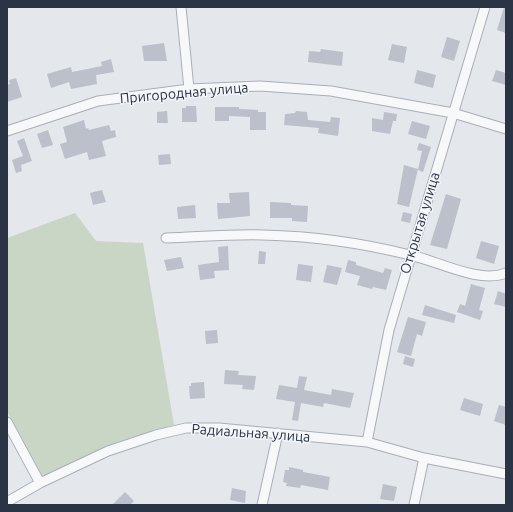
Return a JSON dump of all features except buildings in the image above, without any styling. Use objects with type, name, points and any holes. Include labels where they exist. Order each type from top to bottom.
[{"type":"street","points":[[181,7],[189,89]]},
{"type":"street","name":"Открытая улица","points":[[368,442],[389,330],[484,7]]},
{"type":"street","name":"Пригородная улица","points":[[7,131],[98,101],[189,89],[260,86],[331,91],[453,113],[506,129]]},
{"type":"street","points":[[166,238],[263,235],[340,241],[411,255],[482,276],[496,277],[506,273]]},
{"type":"street","points":[[7,422],[40,483]]},
{"type":"street","name":"Радиальная улица","points":[[7,502],[40,483],[108,451],[156,435],[186,428],[219,428],[368,442],[377,446],[424,458],[506,474]]},
{"type":"street","points":[[262,505],[278,433]]},
{"type":"street","points":[[414,505],[424,458]]},
{"type":"green space","points":[[75,213],[96,241],[143,243],[174,425],[118,442],[41,477],[7,411],[7,238]]}]
